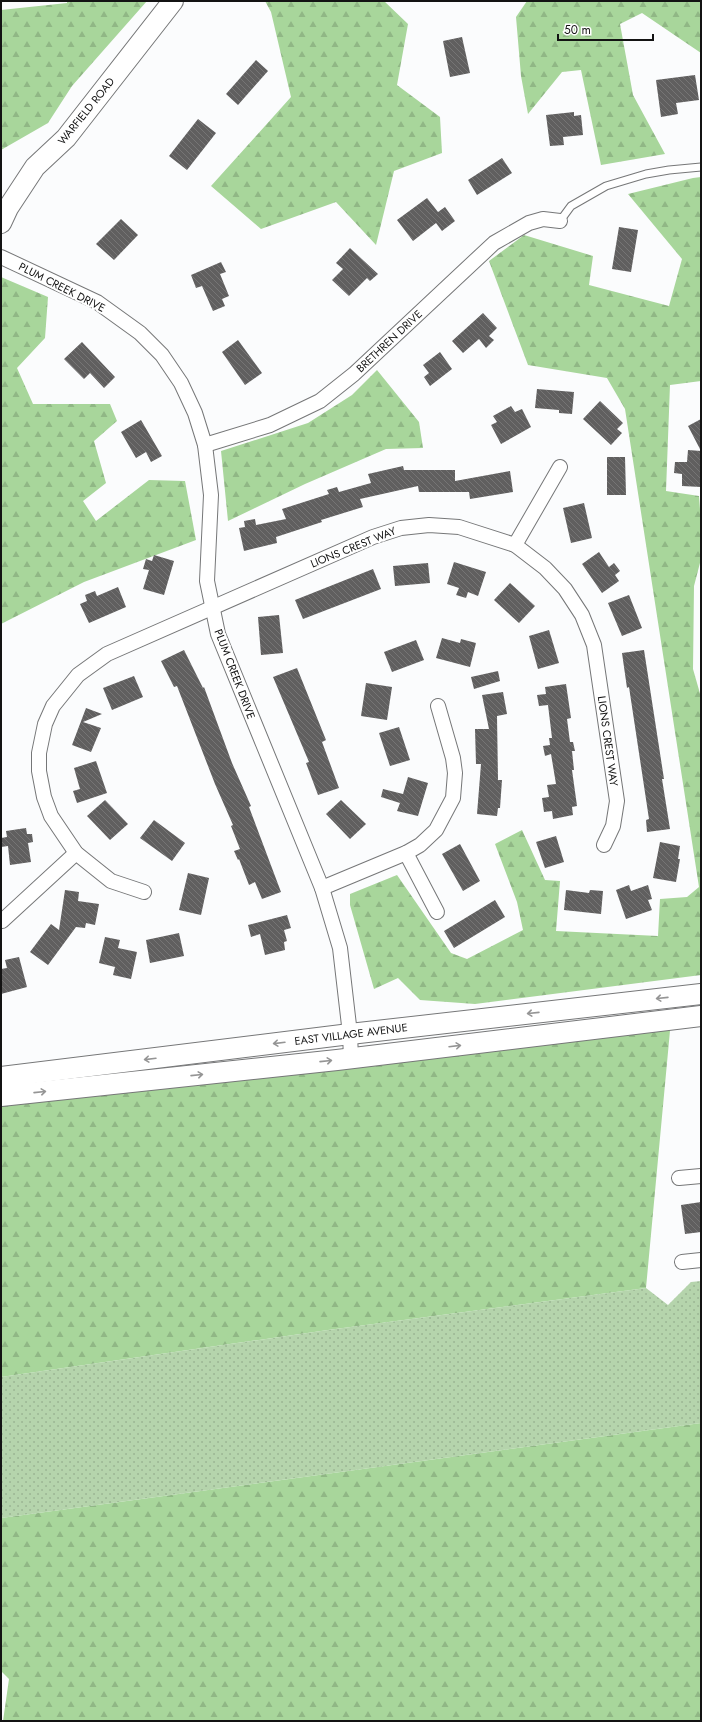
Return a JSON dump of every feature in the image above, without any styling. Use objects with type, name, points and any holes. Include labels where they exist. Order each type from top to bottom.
[{"type":"street","name":"WARFIELD ROAD","points":[[1,223],[8,208],[35,167],[66,138],[173,1]]},
{"type":"street","name":"BRETHREN DRIVE","points":[[205,444],[270,425],[320,401],[354,374],[494,243],[529,223],[543,219],[560,221]]},
{"type":"street","name":"PLUM CREEK DRIVE","points":[[1,257],[97,302],[140,333],[162,355],[181,383],[195,413],[205,444],[211,495],[207,581],[218,634],[322,888],[340,948],[350,1034],[351,1058]]},
{"type":"street","points":[[515,545],[560,467]]},
{"type":"street","name":"LIONS CREST WAY","points":[[144,892],[111,881],[76,853],[52,816],[44,797],[39,771],[39,753],[45,724],[53,706],[78,675],[106,654],[373,537],[401,528],[429,525],[459,527],[515,545],[545,568],[565,589],[582,615],[594,645],[617,801],[613,826],[604,845]]},
{"type":"street","points":[[322,888],[406,853],[420,845],[436,830],[453,798],[455,773],[453,758],[438,706]]},
{"type":"street","points":[[2,921],[76,853]]},
{"type":"street","points":[[406,853],[437,912]]},
{"type":"street","name":"EAST VILLAGE AVENUE","points":[[1,1077],[350,1034],[701,994]]},
{"type":"street","points":[[1,1096],[351,1058],[701,1016]]},
{"type":"street","points":[[679,1178],[701,1176]]},
{"type":"street","points":[[682,1262],[701,1260]]},
{"type":"lane","points":[[560,221],[571,206],[606,186],[646,174],[701,167]]},
{"type":"green space","points":[[67,1],[147,1],[72,86],[48,123],[1,150],[1,10],[67,3]]},
{"type":"green space","points":[[265,1],[384,1],[408,24],[397,85],[440,117],[442,153],[394,171],[376,245],[336,202],[261,229],[211,186],[291,97],[271,12]]},
{"type":"green space","points":[[527,1],[701,1],[701,53],[642,13],[620,24],[633,95],[665,154],[601,165],[581,70],[562,72],[528,114],[521,76],[516,17]]},
{"type":"green space","points":[[701,177],[701,381],[670,385],[666,491],[699,496],[701,522],[701,559],[694,586],[693,669],[701,697],[701,975],[475,1004],[420,1000],[398,978],[374,989],[350,905],[350,894],[397,875],[451,953],[467,959],[523,930],[517,902],[495,844],[522,830],[545,880],[560,881],[556,931],[658,936],[660,899],[687,897],[699,887],[625,409],[607,378],[528,365],[489,261],[524,235],[593,256],[589,285],[669,306],[682,259],[628,194]]},
{"type":"green space","points":[[1,277],[48,297],[45,338],[17,368],[33,404],[110,404],[117,421],[94,441],[106,483],[83,501],[96,521],[149,480],[185,481],[196,540],[84,582],[1,624]]},
{"type":"green space","points":[[377,370],[419,422],[423,448],[386,449],[305,484],[228,521],[221,451],[308,423],[352,395]]},
{"type":"green space","points":[[671,1020],[646,1288],[328,1330],[1,1377],[1,1096]]},
{"type":"green space","points":[[701,1281],[701,1423],[1,1518],[1,1377],[328,1330],[646,1288],[668,1305],[691,1282]]},
{"type":"green space","points":[[701,1423],[701,1721],[3,1721],[9,1679],[1,1671],[1,1518]]},
{"type":"building","points":[[462,37],[470,73],[450,77],[443,41]]},
{"type":"building","points":[[256,60],[268,71],[238,105],[226,94]]},
{"type":"building","points":[[695,75],[699,100],[676,103],[678,114],[661,117],[656,80]]},
{"type":"building","points":[[574,112],[574,116],[581,115],[583,135],[563,137],[564,145],[550,146],[546,115]]},
{"type":"building","points":[[198,119],[216,133],[187,170],[169,156]]},
{"type":"building","points":[[502,158],[512,173],[477,195],[468,180]]},
{"type":"building","points":[[427,198],[438,212],[445,207],[455,221],[442,231],[436,223],[413,241],[397,220]]},
{"type":"building","points":[[121,219],[138,235],[114,260],[96,244]]},
{"type":"building","points":[[619,227],[638,230],[631,272],[612,269]]},
{"type":"building","points":[[350,248],[378,274],[370,281],[367,278],[349,296],[332,280],[343,269],[336,263]]},
{"type":"building","points":[[221,262],[226,272],[220,274],[229,296],[222,299],[225,306],[213,311],[202,286],[196,288],[191,275]]},
{"type":"building","points":[[483,313],[497,328],[489,336],[494,340],[486,348],[479,339],[463,353],[452,341]]},
{"type":"building","points":[[238,340],[262,373],[245,385],[222,352]]},
{"type":"building","points":[[82,342],[115,377],[104,388],[90,373],[84,379],[64,359]]},
{"type":"building","points":[[440,352],[452,369],[430,386],[424,377],[429,373],[423,365]]},
{"type":"building","points":[[537,389],[574,392],[572,414],[559,413],[559,410],[535,408]]},
{"type":"building","points":[[600,401],[623,423],[617,429],[622,433],[611,445],[583,419]]},
{"type":"building","points":[[511,406],[515,412],[522,409],[531,427],[501,444],[491,425],[497,422],[493,416]]},
{"type":"building","points":[[701,419],[701,451],[688,426]]},
{"type":"building","points":[[141,420],[162,456],[151,462],[146,452],[136,458],[121,432]]},
{"type":"building","points":[[688,450],[701,451],[701,487],[682,486],[682,474],[674,473],[675,462],[687,462]]},
{"type":"building","points":[[607,457],[625,457],[626,495],[607,495]]},
{"type":"building","points":[[403,466],[404,470],[455,470],[455,481],[510,471],[513,492],[470,499],[469,492],[419,492],[418,486],[360,499],[363,507],[321,520],[322,522],[276,537],[277,543],[244,551],[239,528],[245,527],[244,521],[255,519],[256,525],[286,519],[282,509],[329,494],[327,490],[337,487],[339,492],[371,483],[368,474]]},
{"type":"building","points":[[584,503],[592,538],[571,543],[563,508]]},
{"type":"building","points":[[599,552],[609,567],[614,563],[620,571],[615,575],[619,581],[602,593],[582,564]]},
{"type":"building","points":[[154,555],[174,561],[164,595],[143,589],[149,570],[143,569],[146,559],[152,561]]},
{"type":"building","points":[[454,562],[486,572],[478,596],[468,592],[466,598],[456,595],[459,588],[447,584]]},
{"type":"building","points":[[428,563],[430,583],[395,586],[393,566]]},
{"type":"building","points":[[373,569],[381,589],[303,619],[295,600]]},
{"type":"building","points":[[510,583],[535,606],[519,623],[494,600]]},
{"type":"building","points":[[118,587],[126,607],[89,623],[80,604],[87,601],[85,595],[95,591],[97,596]]},
{"type":"building","points":[[629,595],[642,628],[622,636],[608,603]]},
{"type":"building","points":[[279,615],[283,653],[261,655],[258,617]]},
{"type":"building","points":[[549,630],[559,663],[538,669],[529,636]]},
{"type":"building","points":[[442,638],[460,643],[461,639],[476,643],[470,667],[436,658]]},
{"type":"building","points":[[416,640],[424,660],[392,672],[384,652]]},
{"type":"building","points":[[184,650],[203,688],[204,687],[232,763],[251,806],[249,807],[281,892],[262,899],[255,882],[249,885],[239,859],[238,860],[234,851],[240,849],[231,826],[233,825],[215,784],[177,686],[174,687],[161,661]]},
{"type":"building","points":[[644,650],[664,779],[662,779],[670,829],[647,832],[646,820],[649,819],[629,687],[627,688],[622,653]]},
{"type":"building","points":[[297,668],[326,740],[322,742],[339,788],[318,795],[306,763],[309,762],[273,677]]},
{"type":"building","points":[[498,671],[500,681],[474,689],[471,677]]},
{"type":"building","points":[[134,676],[143,697],[112,710],[103,688]]},
{"type":"building","points":[[366,683],[392,687],[387,720],[361,716]]},
{"type":"building","points":[[566,684],[571,718],[567,719],[570,742],[573,742],[575,751],[572,751],[574,770],[572,770],[577,806],[572,807],[573,815],[553,819],[552,811],[544,812],[542,798],[549,797],[547,785],[556,784],[551,754],[545,756],[543,746],[550,745],[549,738],[552,738],[548,705],[539,706],[537,695],[546,694],[545,687]]},
{"type":"building","points":[[503,692],[507,714],[497,716],[498,780],[502,780],[500,808],[498,808],[497,816],[477,814],[481,764],[476,764],[475,729],[489,729],[482,695]]},
{"type":"building","points":[[86,708],[102,714],[83,722],[101,728],[91,752],[72,745]]},
{"type":"building","points":[[399,727],[410,760],[390,766],[379,733]]},
{"type":"building","points":[[96,761],[107,793],[77,803],[73,791],[80,789],[74,768]]},
{"type":"building","points":[[408,777],[428,783],[418,816],[397,811],[400,803],[381,797],[383,789],[403,794]]},
{"type":"building","points":[[105,800],[128,824],[110,840],[87,816]]},
{"type":"building","points":[[341,800],[366,824],[350,839],[326,814]]},
{"type":"building","points":[[154,820],[185,843],[172,861],[140,838]]},
{"type":"building","points":[[26,828],[27,834],[32,834],[33,842],[28,843],[31,862],[10,865],[8,846],[1,847],[1,838],[7,837],[6,831]]},
{"type":"building","points":[[556,836],[564,862],[545,868],[536,842]]},
{"type":"building","points":[[660,842],[680,846],[678,859],[680,859],[676,882],[653,878]]},
{"type":"building","points":[[460,844],[480,881],[463,891],[442,854]]},
{"type":"building","points":[[188,873],[209,878],[201,915],[179,910]]},
{"type":"building","points":[[629,885],[631,891],[648,885],[652,899],[648,900],[652,910],[626,919],[616,890]]},
{"type":"building","points":[[65,890],[79,892],[78,901],[99,904],[95,925],[86,923],[85,928],[76,927],[48,965],[30,952],[51,924],[59,930]]},
{"type":"building","points":[[566,890],[589,893],[590,890],[603,891],[601,914],[564,910]]},
{"type":"building","points":[[495,900],[505,917],[454,948],[444,931]]},
{"type":"building","points":[[287,915],[291,928],[284,930],[287,941],[284,942],[285,950],[265,955],[260,934],[251,937],[248,925]]},
{"type":"building","points":[[179,933],[184,956],[150,963],[146,940]]},
{"type":"building","points":[[105,937],[120,940],[118,948],[137,952],[131,979],[113,975],[115,967],[99,963]]},
{"type":"building","points":[[19,957],[27,987],[1,994],[1,969],[7,968],[5,960]]},
{"type":"building","points":[[701,1202],[701,1232],[685,1234],[681,1205]]}]
